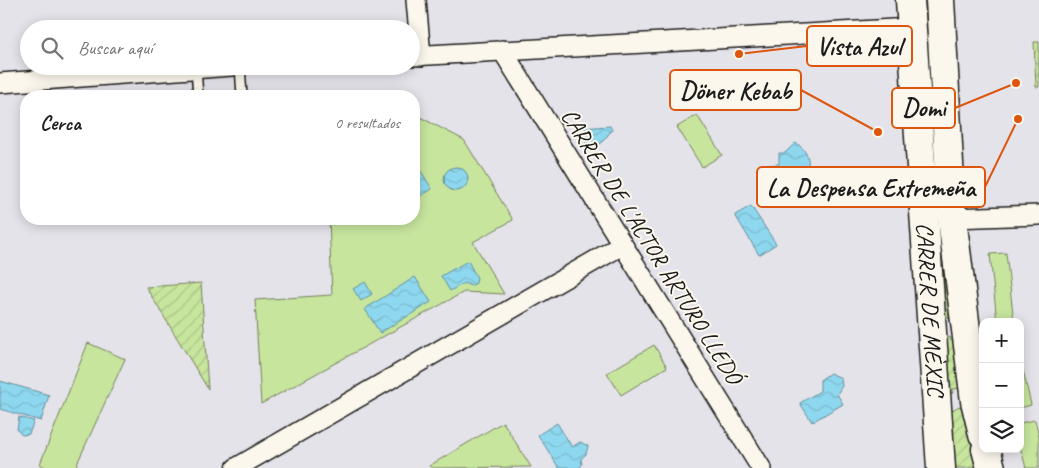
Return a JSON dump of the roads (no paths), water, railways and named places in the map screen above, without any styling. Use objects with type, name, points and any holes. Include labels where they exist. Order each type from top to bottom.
[{"type":"main road","name":"CARRER DE MÈXIC","points":[[910,0],[941,468]]},
{"type":"main road","name":"CARRER DE MÈXIC","points":[[940,0],[952,218],[975,401],[979,418]]},
{"type":"main road","points":[[987,453],[991,468]]},
{"type":"street","points":[[416,0],[416,20]]},
{"type":"street","points":[[420,56],[911,28]]},
{"type":"street","name":"CARRER DE L'ACTOR ARTURO LLEDÓ","points":[[502,50],[761,468]]},
{"type":"street","points":[[0,83],[112,75]]},
{"type":"street","points":[[952,218],[1039,215]]},
{"type":"street","points":[[236,468],[622,245]]},
{"type":"lane","points":[[196,75],[198,90]]},
{"type":"lane","points":[[241,75],[242,90]]},
{"type":"water","points":[[610,126],[612,130],[593,153],[578,130],[581,128]]},
{"type":"water","points":[[795,143],[805,152],[808,165],[775,177],[770,176],[767,171],[769,165],[779,164],[779,153],[785,153]]},
{"type":"water","points":[[456,167],[465,170],[468,179],[465,188],[456,191],[447,188],[444,179],[447,170]]},
{"type":"water","points":[[420,170],[432,189],[420,196]]},
{"type":"water","points":[[751,206],[776,244],[759,255],[735,215]]},
{"type":"water","points":[[468,261],[477,278],[476,283],[471,286],[464,283],[450,291],[441,276]]},
{"type":"water","points":[[415,277],[431,302],[380,333],[365,309]]},
{"type":"water","points":[[365,282],[372,294],[361,301],[353,289]]},
{"type":"water","points":[[830,373],[841,378],[842,386],[837,394],[843,404],[812,422],[800,403],[820,391],[820,380]]},
{"type":"water","points":[[0,381],[49,395],[41,421],[0,409]]},
{"type":"water","points":[[19,417],[34,421],[29,434],[22,435],[17,430]]},
{"type":"water","points":[[557,423],[572,447],[580,442],[588,446],[586,454],[581,459],[582,464],[580,468],[559,468],[538,435]]},
{"type":"place","name":"Vista Azul","points":[[739,54]]},
{"type":"place","name":"Domi","points":[[1016,83]]},
{"type":"place","name":"La Despensa Extremeña","points":[[1018,119]]},
{"type":"place","name":"Döner Kebab","points":[[878,132]]}]
